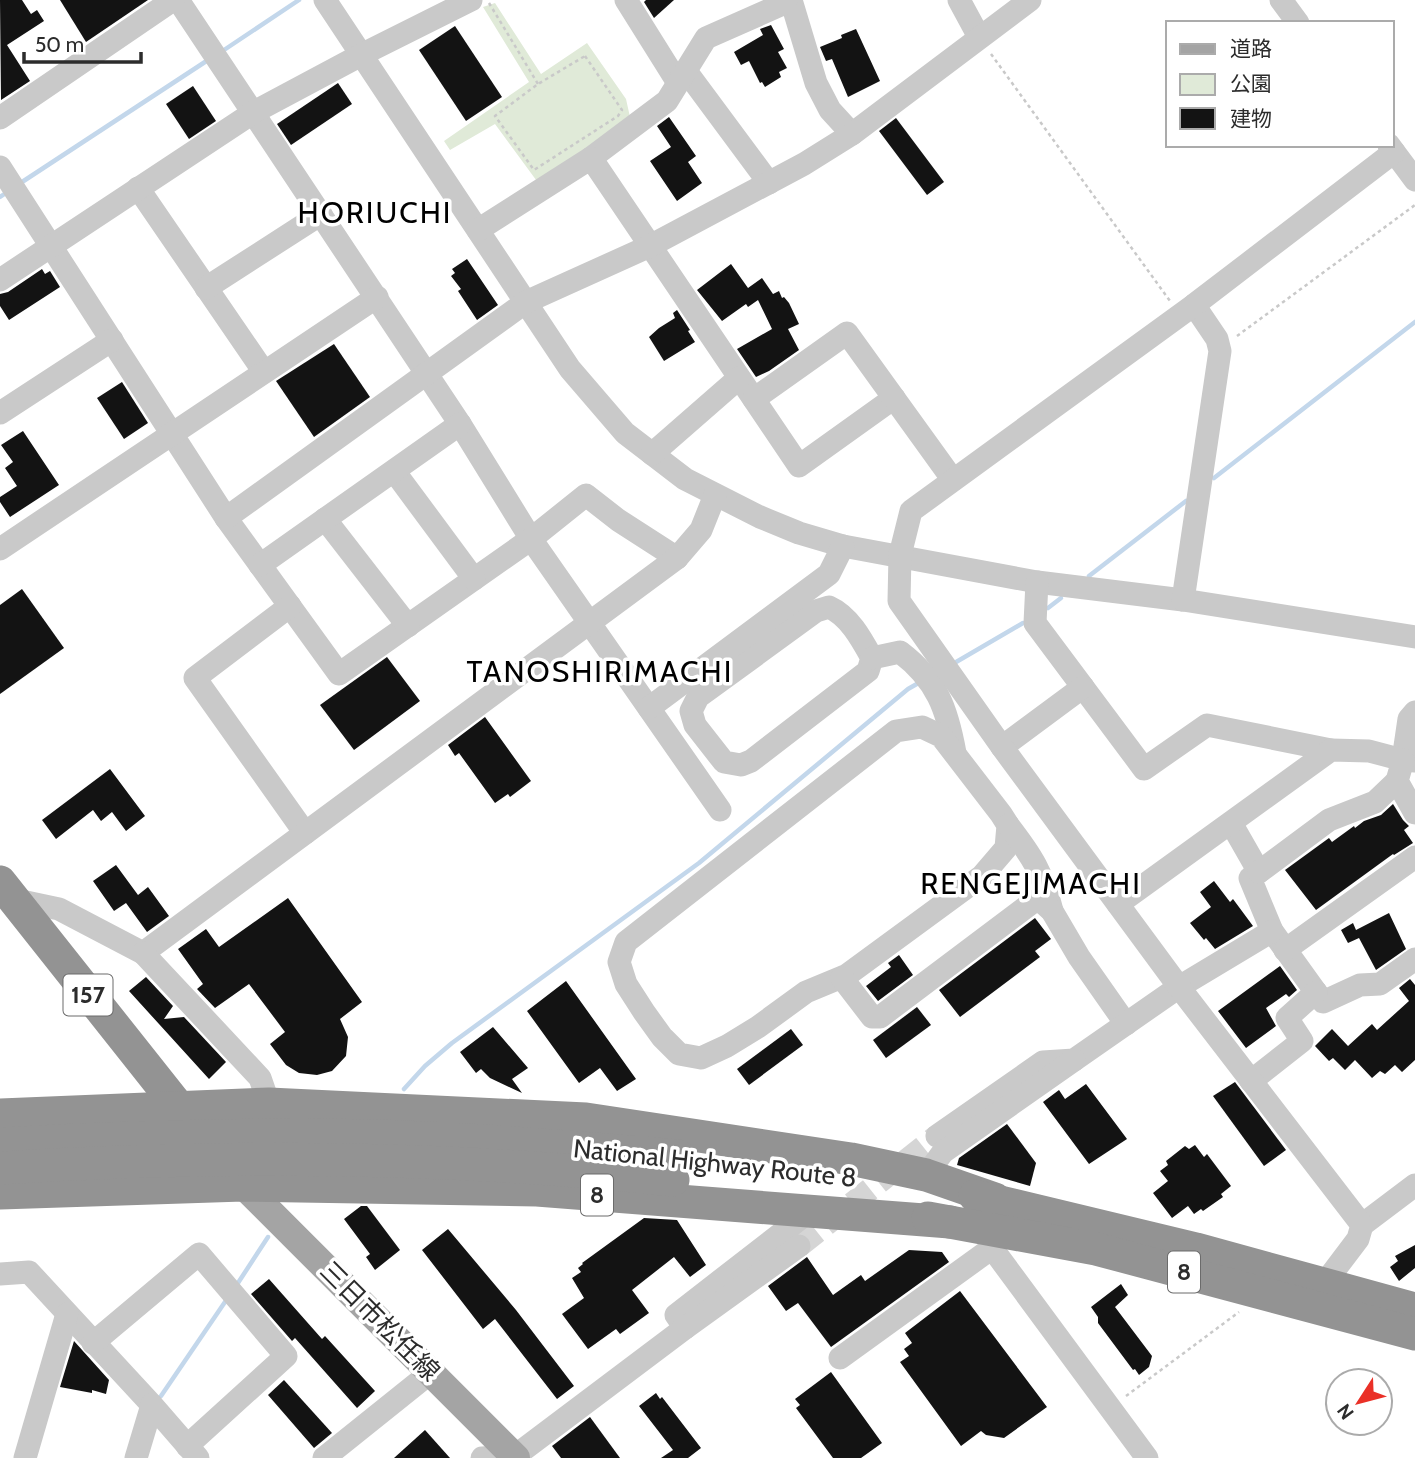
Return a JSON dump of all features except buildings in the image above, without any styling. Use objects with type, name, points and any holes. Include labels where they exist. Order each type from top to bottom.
[{"type":"highway","name":"157","points":[[6,891],[243,1185]]},
{"type":"highway","name":"8","points":[[178,1106],[269,1104],[586,1119],[851,1159],[926,1175],[995,1226]]},
{"type":"highway","points":[[0,1115],[178,1106]]},
{"type":"highway","name":"National Highway Route 8","points":[[0,1144],[168,1136],[293,1135],[498,1142],[676,1168],[903,1184],[995,1226],[1096,1249],[1415,1334]]},
{"type":"highway","name":"National Highway Route 8","points":[[0,1168],[202,1160],[364,1160],[589,1171],[676,1168],[791,1194],[950,1222],[995,1226],[1324,1284],[1415,1309]]},
{"type":"highway","name":"8","points":[[243,1185],[537,1190],[950,1222]]},
{"type":"highway","points":[[0,1194],[243,1185]]},
{"type":"main road","name":"三日市松任線","points":[[243,1185],[515,1457]]},
{"type":"street","points":[[0,118],[176,0],[377,298],[588,624],[720,810]]},
{"type":"street","points":[[325,0],[570,369],[625,433],[685,479],[799,533],[844,546],[1037,582],[1183,600],[1415,637]]},
{"type":"street","points":[[0,279],[254,113],[471,0]]},
{"type":"street","points":[[626,0],[682,77],[769,183]]},
{"type":"street","points":[[478,230],[591,158],[667,101],[706,37],[788,0],[816,83],[830,110],[852,134]]},
{"type":"street","points":[[959,0],[979,37]]},
{"type":"street","points":[[226,518],[526,302],[650,246],[804,164],[852,134],[1030,0]]},
{"type":"street","points":[[1281,0],[1296,21]]},
{"type":"street","points":[[1362,1225],[1178,987],[1002,747],[937,674],[899,601],[900,555],[911,511],[1194,305],[1391,149],[1415,180]]},
{"type":"street","points":[[591,158],[799,466],[894,398]]},
{"type":"street","points":[[9,182],[226,518],[339,674],[531,539],[586,495],[618,520],[677,558]]},
{"type":"street","points":[[138,188],[264,372]]},
{"type":"street","points":[[206,288],[321,214]]},
{"type":"street","points":[[4,538],[172,434],[377,298]]},
{"type":"street","points":[[1183,600],[1220,351],[1217,339],[1194,305]]},
{"type":"street","points":[[754,399],[847,333],[953,480]]},
{"type":"street","points":[[0,413],[112,340]]},
{"type":"street","points":[[652,454],[740,378]]},
{"type":"street","points":[[260,565],[460,424]]},
{"type":"street","points":[[394,471],[474,579]]},
{"type":"street","points":[[143,953],[677,558],[701,530],[715,495]]},
{"type":"street","points":[[325,519],[408,626]]},
{"type":"street","points":[[649,708],[829,574],[844,546]]},
{"type":"street","points":[[1037,582],[1035,623],[1144,769],[1208,725],[1331,750],[1369,751],[1405,767]]},
{"type":"street","points":[[290,606],[195,678],[305,833]]},
{"type":"street","points":[[829,607],[841,613],[872,657],[868,671],[751,761],[741,765],[724,762],[695,725],[691,711],[698,697],[816,611],[829,607]]},
{"type":"street","points":[[872,657],[900,652],[937,674],[955,755]]},
{"type":"street","points":[[1002,747],[1083,687]]},
{"type":"street","points":[[1415,712],[1409,719],[1405,767],[1415,813]]},
{"type":"street","points":[[1008,825],[1006,848],[982,876],[842,978],[806,992],[758,1027],[701,1058],[679,1054],[662,1037],[626,984],[619,962],[626,942],[896,731],[922,727],[941,736],[955,755],[1008,825],[1029,853],[1045,880],[1052,911]]},
{"type":"street","points":[[1118,904],[1331,750]]},
{"type":"street","points":[[1405,767],[1375,802],[1329,820],[1250,878],[1272,931],[1323,1002],[1360,985],[1380,984],[1415,959]]},
{"type":"street","points":[[1231,823],[1259,872]]},
{"type":"street","points":[[1285,950],[1415,857]]},
{"type":"street","points":[[6,891],[59,909],[143,953],[260,1078],[269,1104]]},
{"type":"street","points":[[842,978],[872,1017],[880,1017],[1034,901],[1042,902],[1052,911],[1079,957],[1126,1024]]},
{"type":"street","points":[[926,1175],[943,1152],[1178,987],[1272,931]]},
{"type":"street","points":[[1251,1081],[1302,1041],[1287,1018],[1316,992]]},
{"type":"street","points":[[937,1136],[1043,1062],[1074,1060]]},
{"type":"street","points":[[1324,1284],[1358,1239],[1362,1225],[1415,1185]]},
{"type":"street","points":[[685,1328],[676,1315],[810,1211]]},
{"type":"street","points":[[840,1357],[995,1226],[1110,1408],[1147,1458]]},
{"type":"street","points":[[482,1458],[515,1457],[685,1328],[799,1246]]},
{"type":"street","points":[[0,1274],[29,1272],[93,1343],[152,1405],[193,1452],[286,1356],[199,1254],[93,1343]]},
{"type":"street","points":[[25,1458],[67,1314]]},
{"type":"street","points":[[324,1458],[430,1373]]},
{"type":"street","points":[[136,1458],[152,1405]]},
{"type":"path","points":[[487,0],[538,84]]},
{"type":"path","points":[[979,37],[1170,301]]},
{"type":"path","points":[[585,56],[622,110],[618,116],[534,170],[495,116],[538,84],[585,56]]},
{"type":"path","points":[[1231,340],[1415,205]]},
{"type":"path","points":[[1110,1408],[1239,1312]]},
{"type":"green space","points":[[495,3],[541,74],[587,43],[626,99],[630,117],[539,184],[495,124],[450,150],[444,141],[529,82],[483,7]]},
{"type":"waterway","points":[[221,52],[299,0]]},
{"type":"waterway","points":[[19,184],[208,60]]},
{"type":"waterway","points":[[0,197],[9,191]]},
{"type":"waterway","points":[[1214,478],[1415,322]]},
{"type":"waterway","points":[[1089,576],[1186,501]]},
{"type":"waterway","points":[[1048,608],[1061,598]]},
{"type":"waterway","points":[[951,665],[1023,623]]},
{"type":"waterway","points":[[404,1089],[452,1043],[699,863],[908,689],[922,681]]},
{"type":"waterway","points":[[236,1286],[268,1237]]},
{"type":"waterway","points":[[161,1396],[227,1299]]},
{"type":"tunnel","points":[[799,1246],[937,1136]]},
{"type":"district","name":"HORIUCHI","points":[[375,213]]},
{"type":"district","name":"TANOSHIRIMACHI","points":[[600,672]]},
{"type":"district","name":"RENGEJIMACHI","points":[[1031,884]]}]
